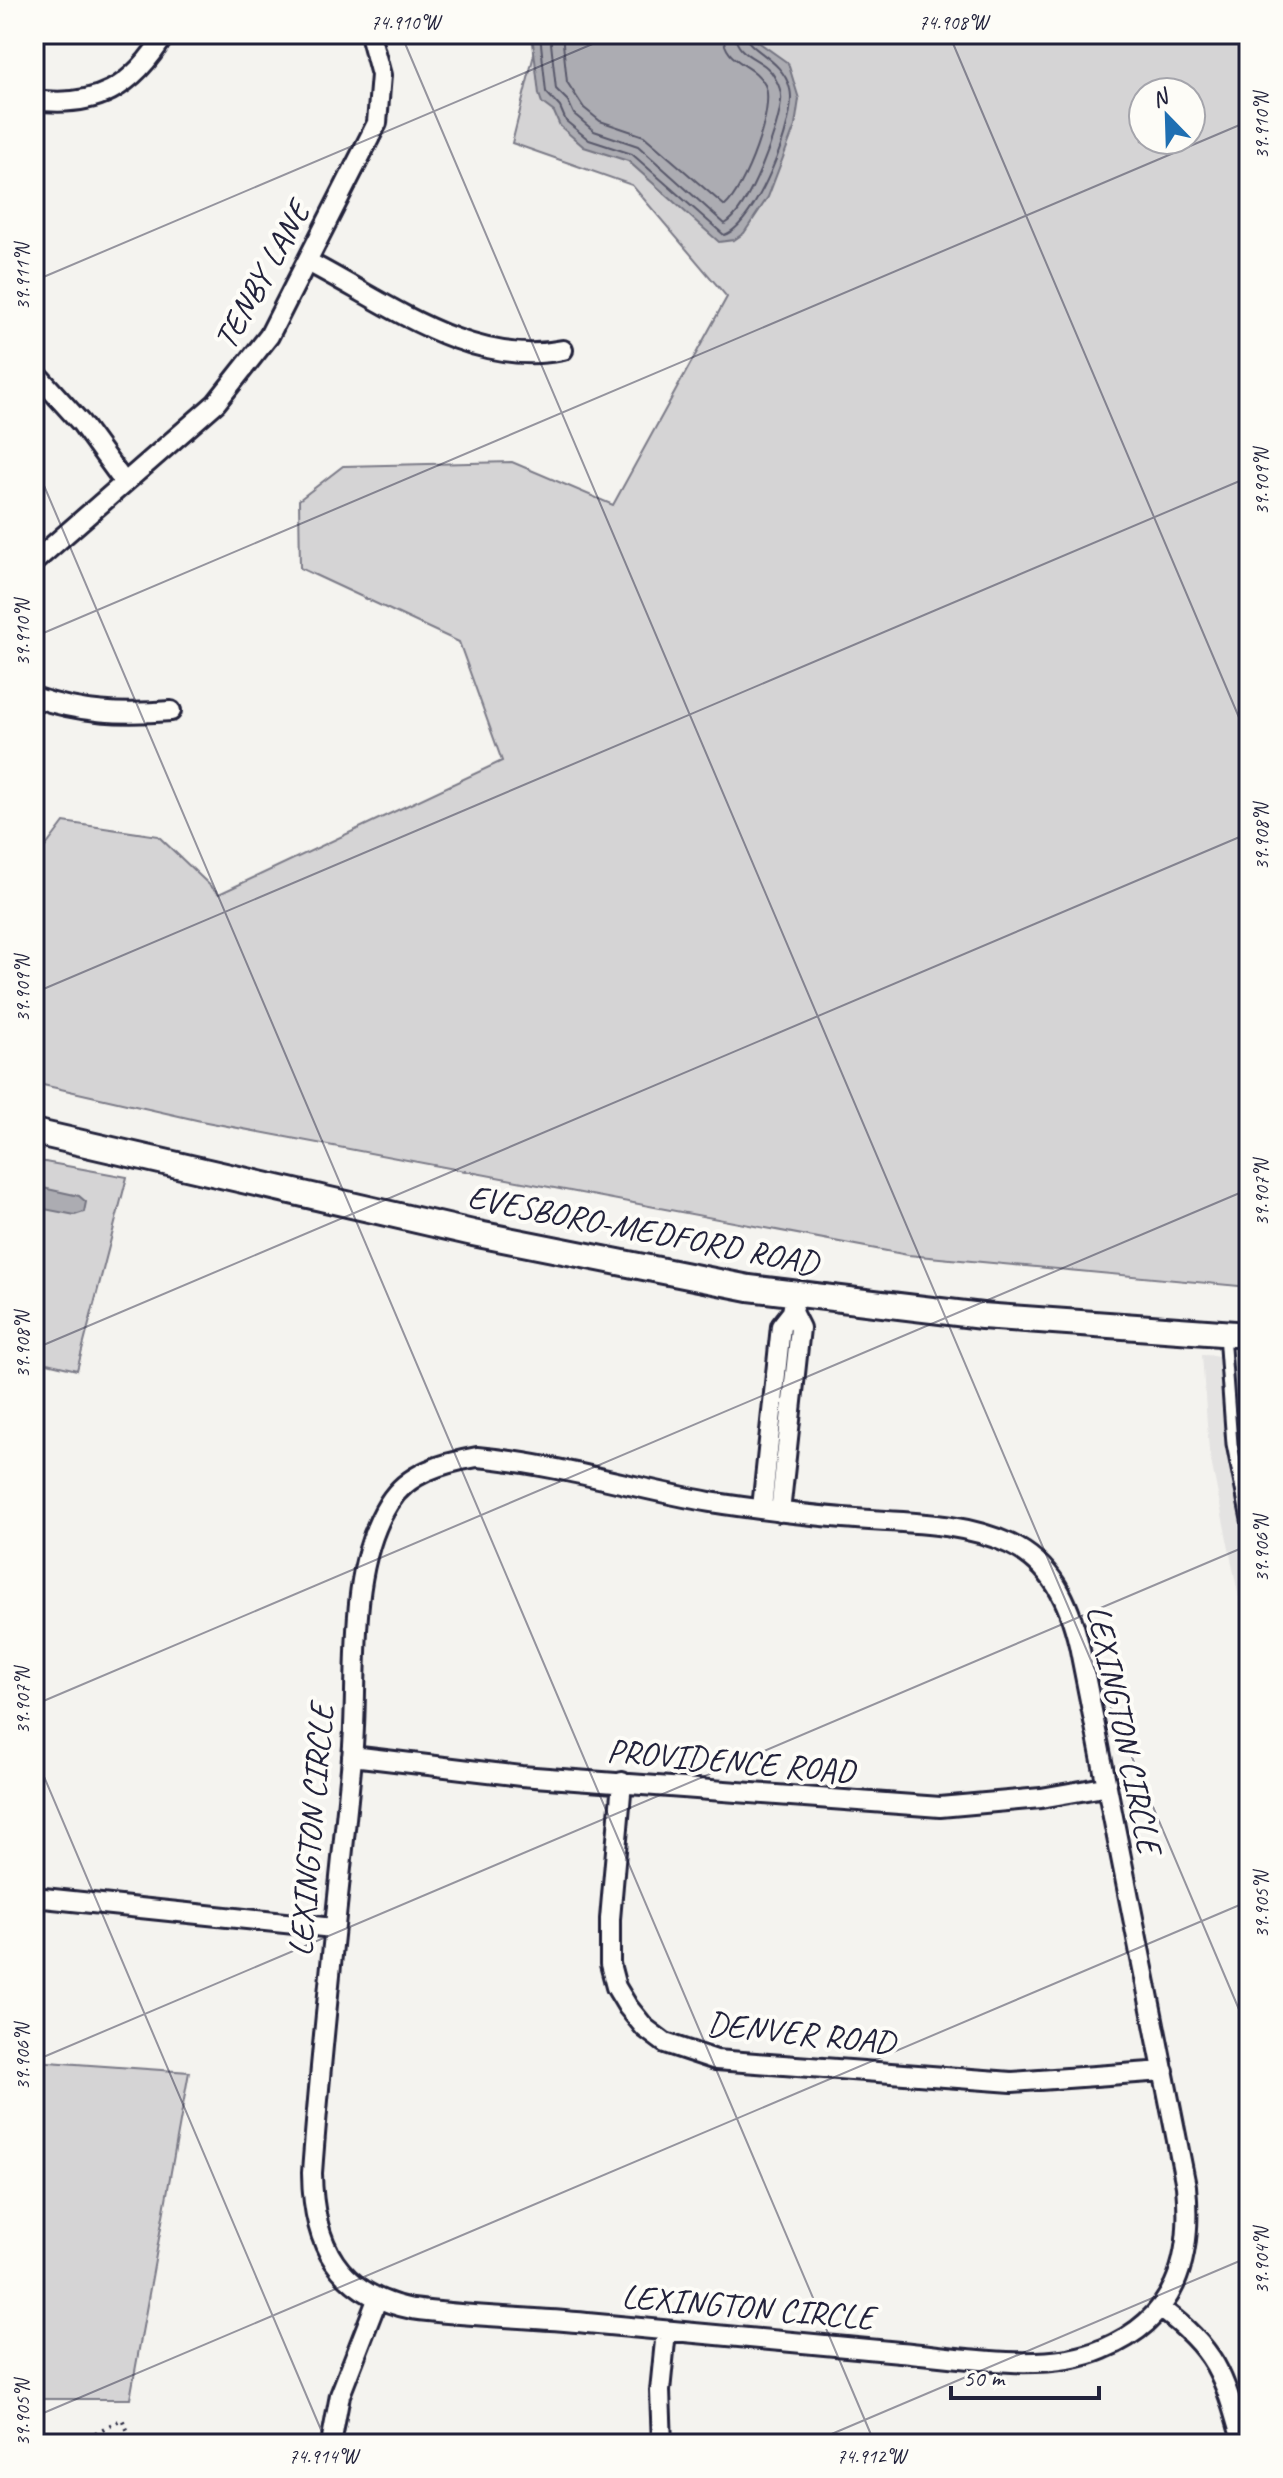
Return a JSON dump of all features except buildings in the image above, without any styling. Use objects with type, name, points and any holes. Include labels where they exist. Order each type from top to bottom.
[{"type":"street","points":[[34,100],[78,102],[120,86],[138,72],[165,34]]},
{"type":"street","name":"TENBY LANE","points":[[34,562],[195,423],[236,382],[269,336],[377,123],[381,75],[370,34]]},
{"type":"street","points":[[308,262],[462,340],[508,353],[563,350]]},
{"type":"street","points":[[34,371],[81,423],[124,482]]},
{"type":"street","points":[[34,697],[85,712],[130,715],[171,711]]},
{"type":"street","name":"EVESBORO-MEDFORD ROAD","points":[[34,1132],[794,1303],[1249,1335]]},
{"type":"street","points":[[771,1510],[800,1328],[794,1303]]},
{"type":"street","name":"LEXINGTON CIRCLE","points":[[477,1457],[538,1466],[710,1502],[771,1510],[959,1529],[1009,1543],[1030,1555],[1056,1584],[1073,1619],[1104,1787],[1182,2161],[1188,2237],[1184,2262],[1175,2285],[1160,2308],[1145,2324],[1115,2344],[1080,2358],[1053,2361],[960,2357],[412,2309],[377,2300],[350,2282],[336,2266],[317,2225],[312,2200],[333,1928],[352,1756],[356,1658],[365,1572],[378,1523],[390,1501],[406,1483],[428,1470],[477,1457]]},
{"type":"street","name":"PROVIDENCE ROAD","points":[[352,1756],[521,1776],[940,1807],[1041,1798],[1104,1787]]},
{"type":"street","name":"DENVER ROAD","points":[[622,1782],[611,1908],[610,1964],[616,1987],[628,2007],[645,2028],[665,2043],[716,2060],[998,2082],[1037,2083],[1164,2071]]},
{"type":"street","points":[[34,1897],[333,1928]]},
{"type":"street","points":[[331,2444],[340,2395],[377,2300]]},
{"type":"street","points":[[1160,2308],[1188,2328],[1212,2355],[1222,2373],[1243,2444]]},
{"type":"street","points":[[662,2444],[660,2391],[666,2331]]},
{"type":"lane","points":[[1224,1334],[1232,1444],[1249,1530]]},
{"type":"path","points":[[74,2444],[122,2419],[134,2444]]},
{"type":"shaded area","points":[[539,34],[1249,34],[1249,1287],[908,1255],[201,1121],[34,1083],[34,862],[64,822],[158,836],[219,894],[502,761],[459,642],[300,568],[299,500],[343,466],[512,462],[613,505],[727,297],[632,185],[512,143]]},
{"type":"shaded area","points":[[34,1160],[127,1177],[77,1370],[34,1360]]},
{"type":"shaded area","points":[[1202,1355],[1249,1357],[1249,1647],[1209,1451]]},
{"type":"shaded area","points":[[34,2061],[189,2072],[130,2399],[34,2399]]},
{"type":"water","points":[[532,34],[747,34],[788,63],[799,99],[795,126],[768,197],[744,233],[734,240],[719,242],[628,161],[584,147],[560,126],[554,112],[542,103],[539,94]]},
{"type":"water","points":[[34,1186],[79,1196],[86,1202],[84,1212],[75,1215],[34,1207]]}]
